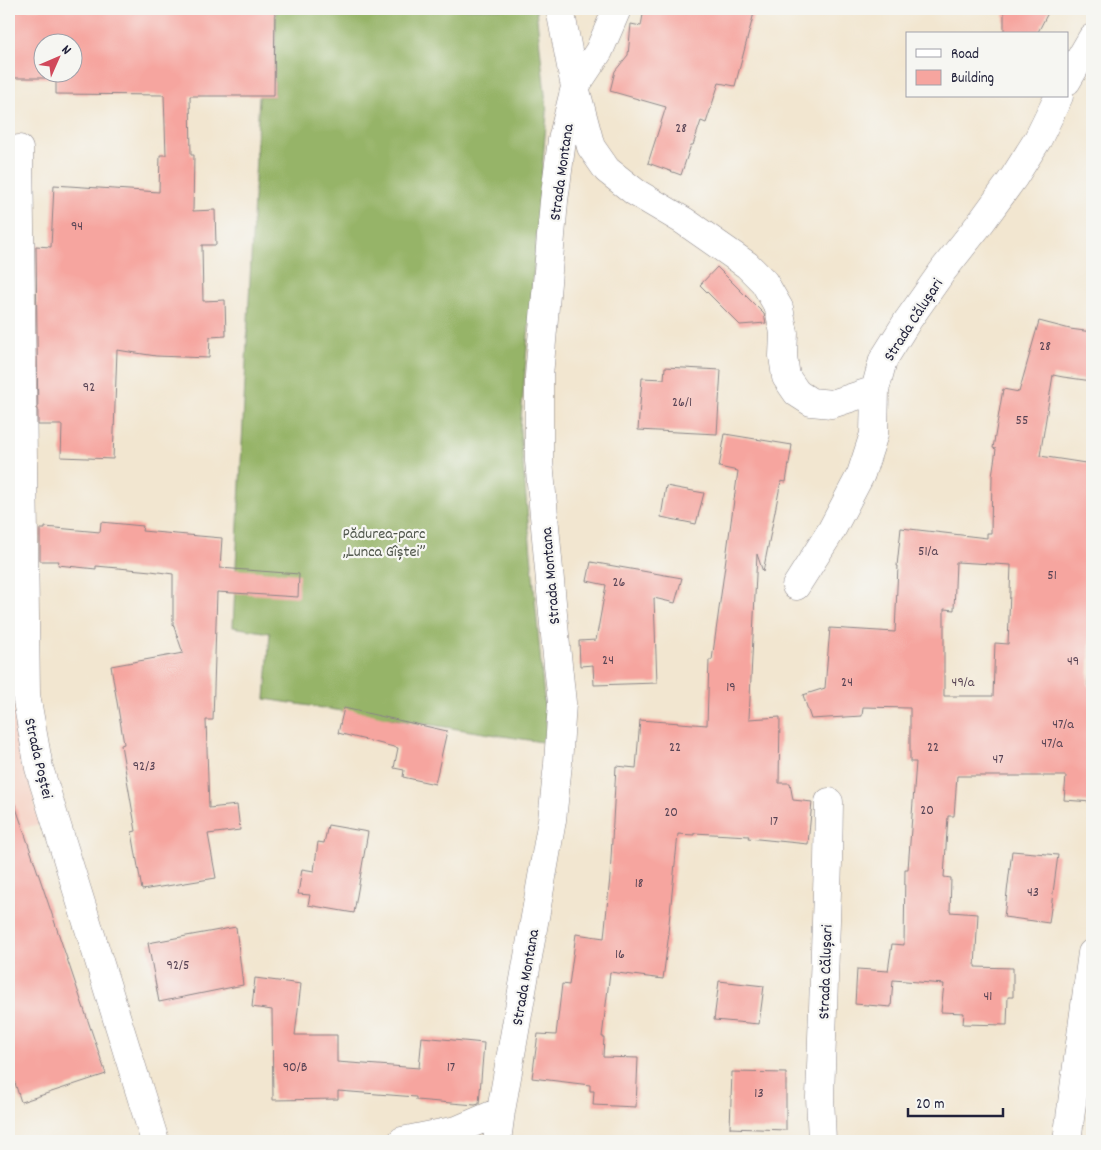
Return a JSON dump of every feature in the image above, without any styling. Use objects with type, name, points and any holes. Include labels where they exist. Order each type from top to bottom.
[{"type":"street","name":"Strada Montana","points":[[497,1141],[552,820],[562,703],[539,460],[538,376],[554,202],[562,140],[575,87],[560,9]]},
{"type":"street","points":[[617,9],[599,51],[575,87],[591,147],[607,170],[635,192],[684,221],[740,259],[764,282],[779,308],[784,333],[786,377],[797,393],[811,402],[832,404],[875,390]]},
{"type":"street","points":[[1068,79],[1092,38]]},
{"type":"street","name":"Strada Călușari","points":[[796,586],[831,531],[861,474],[874,434],[875,390],[883,360],[908,320],[944,269],[982,222],[1014,177],[1038,139],[1058,98]]},
{"type":"street","name":"Strada Poștei","points":[[19,149],[26,695],[39,768],[154,1141]]},
{"type":"street","name":"Strada Călușari","points":[[822,1141],[820,1097],[829,802]]},
{"type":"street","points":[[1067,1141],[1092,953]]},
{"type":"street","points":[[402,1141],[457,1130],[501,1111]]},
{"type":"shaded area","points":[[9,684],[39,824],[9,832]]},
{"type":"green space","name":"Pădurea-parc „Lunca Gîștei”","points":[[276,9],[536,9],[547,113],[520,430],[548,743],[265,699],[270,633],[233,627],[259,96],[274,96]]},
{"type":"building","points":[[9,9],[275,9],[274,96],[190,96],[191,155],[194,155],[193,211],[215,210],[216,245],[202,245],[203,301],[225,300],[226,336],[210,337],[209,358],[156,356],[117,350],[113,459],[61,457],[62,425],[38,425],[36,246],[51,247],[54,185],[159,192],[160,155],[166,155],[164,95],[56,94],[56,82],[82,82],[82,32],[32,32],[32,78],[9,78]]},
{"type":"building","points":[[644,9],[755,9],[735,86],[719,83],[706,123],[701,121],[681,175],[648,163],[666,107],[610,91],[615,71],[628,55],[631,24],[641,26]]},
{"type":"building","points":[[1004,9],[1050,9],[1038,32],[1004,32]]},
{"type":"building","points":[[717,267],[764,314],[766,323],[740,325],[700,285]]},
{"type":"building","points":[[1039,321],[1070,329],[1092,332],[1092,381],[1053,375],[1040,456],[1092,464],[1092,618],[1088,686],[1092,686],[1090,779],[1092,779],[1092,802],[1064,800],[1066,776],[957,776],[954,816],[948,816],[944,877],[951,878],[950,912],[978,914],[975,967],[1013,968],[1013,997],[1008,997],[1007,1025],[963,1024],[964,1013],[941,1012],[944,984],[893,980],[891,1007],[855,1004],[857,969],[888,971],[892,944],[904,945],[905,869],[908,869],[916,762],[910,762],[910,708],[863,707],[862,716],[811,719],[803,695],[825,688],[830,628],[895,632],[897,566],[901,528],[987,538],[987,533],[991,533],[992,476],[996,449],[993,448],[1003,389],[1019,392]],"holes":[[[956,562],[1011,565],[1008,644],[995,643],[993,696],[944,696],[944,609],[954,610]]]},
{"type":"building","points":[[665,367],[721,370],[717,434],[638,430],[642,378],[664,379]]},
{"type":"building","points":[[725,434],[792,445],[786,482],[781,481],[763,572],[757,554],[749,719],[780,717],[779,783],[790,783],[793,800],[812,802],[808,844],[748,838],[749,836],[678,834],[663,979],[610,972],[602,1037],[604,1037],[603,1057],[638,1058],[636,1107],[593,1105],[594,1091],[590,1091],[590,1085],[532,1078],[538,1034],[556,1035],[562,984],[569,985],[576,934],[604,938],[610,877],[616,766],[636,768],[640,720],[707,725],[709,660],[712,660],[738,471],[719,467]]},
{"type":"building","points":[[666,486],[704,493],[696,524],[661,517]]},
{"type":"building","points":[[101,522],[143,526],[142,531],[222,538],[220,568],[299,574],[298,597],[217,592],[213,720],[206,720],[209,808],[237,805],[240,830],[208,834],[216,878],[142,890],[132,832],[136,831],[121,745],[124,744],[111,666],[183,653],[173,624],[173,574],[96,566],[96,569],[58,565],[59,561],[40,561],[40,529],[45,529],[45,527],[100,532]]},
{"type":"building","points":[[591,562],[682,578],[675,603],[654,598],[657,683],[594,685],[593,665],[580,666],[579,641],[596,640],[606,585],[587,581]]},
{"type":"building","points":[[344,708],[447,731],[435,784],[403,777],[404,770],[394,768],[398,748],[338,733]]},
{"type":"building","points":[[13,799],[106,1074],[21,1102],[9,1064],[9,800]]},
{"type":"building","points":[[328,825],[368,832],[354,913],[308,905],[310,895],[298,894],[302,869],[314,871],[318,842],[324,843]]},
{"type":"building","points":[[1012,851],[1058,855],[1049,923],[1004,917]]},
{"type":"building","points":[[236,927],[243,985],[159,1002],[148,943]]},
{"type":"building","points":[[255,978],[301,984],[295,1035],[337,1035],[337,1062],[419,1068],[422,1037],[484,1043],[479,1104],[416,1100],[416,1097],[338,1091],[338,1099],[273,1100],[272,1010],[252,1007]]},
{"type":"building","points":[[719,981],[764,986],[759,1024],[714,1020]]},
{"type":"building","points":[[732,1072],[786,1073],[786,1130],[730,1128]]}]
